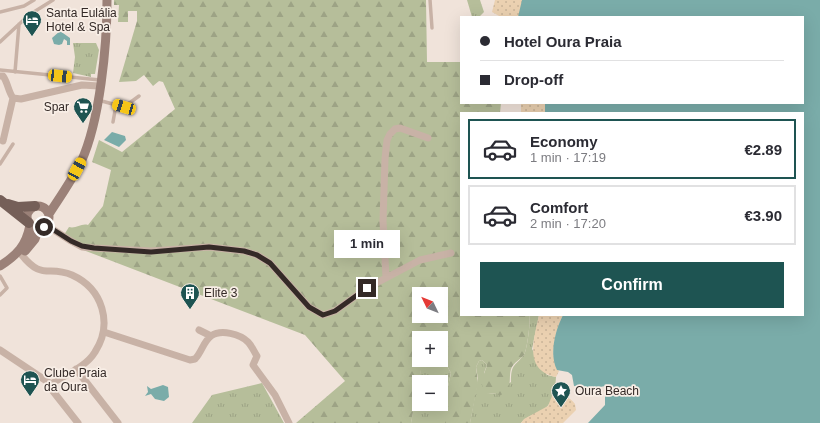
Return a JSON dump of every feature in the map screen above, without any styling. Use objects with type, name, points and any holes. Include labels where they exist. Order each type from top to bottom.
[{"type":"main road","points":[[1,201],[18,207],[38,206]]},
{"type":"main road","points":[[1,201],[29,224]]},
{"type":"street","points":[[49,214],[81,162],[87,146],[100,83],[106,39],[106,0]]},
{"type":"street","points":[[0,76],[7,81],[8,90],[13,98],[3,141]]},
{"type":"street","points":[[13,98],[21,99],[82,85],[100,83]]},
{"type":"street","points":[[386,277],[383,221],[387,140],[395,128],[400,128],[428,138]]},
{"type":"street","points":[[2,265],[14,258],[28,237],[28,213],[38,206],[52,201],[62,194]]},
{"type":"street","points":[[2,265],[21,254],[35,239],[49,220],[49,214],[46,209],[38,206]]},
{"type":"street","points":[[29,224],[43,227],[82,246],[94,248],[151,252],[209,247],[244,251],[257,255],[270,263],[309,307],[323,315],[335,311],[367,288],[386,277],[398,273],[420,260],[452,253]]},
{"type":"street","points":[[21,254],[37,270],[71,275],[89,286],[102,306],[104,332],[95,352],[76,369],[51,384]]},
{"type":"street","points":[[199,330],[211,336]]},
{"type":"street","points":[[104,332],[190,360],[195,359],[199,355],[203,345],[211,336],[223,332],[248,342],[257,356],[253,365],[275,395],[289,423]]},
{"type":"street","points":[[0,350],[51,384],[52,390],[78,423]]},
{"type":"street","points":[[76,369],[118,423]]},
{"type":"lane","points":[[0,12],[24,6],[34,0]]},
{"type":"lane","points":[[0,42],[29,15],[53,0]]},
{"type":"lane","points":[[430,0],[432,28]]},
{"type":"lane","points":[[15,72],[19,24]]},
{"type":"lane","points":[[0,70],[100,83]]},
{"type":"lane","points":[[97,99],[124,107],[139,96]]},
{"type":"lane","points":[[113,122],[116,105]]},
{"type":"lane","points":[[0,162],[13,144]]},
{"type":"lane","points":[[0,295],[7,288],[0,276],[2,265]]},
{"type":"green space","points":[[114,0],[426,0],[427,62],[460,62],[460,104],[501,104],[500,112],[460,112],[460,316],[529,316],[529,329],[525,352],[511,369],[510,384],[507,391],[499,396],[497,393],[488,394],[485,391],[482,380],[487,365],[482,360],[479,361],[476,367],[478,383],[470,423],[445,423],[445,411],[448,411],[448,386],[451,373],[448,367],[448,331],[412,331],[412,367],[427,367],[421,370],[420,375],[412,375],[412,411],[413,411],[411,423],[296,423],[345,381],[305,335],[78,248],[62,238],[69,227],[88,225],[103,206],[111,170],[92,162],[99,140],[122,152],[175,109],[163,82],[159,81],[153,86],[144,75],[136,81],[119,82],[137,21],[137,11],[128,11],[128,22],[118,22],[119,5],[114,5]]},
{"type":"green space","points":[[467,0],[480,0],[484,12],[480,16],[472,16]]},
{"type":"green space","points":[[73,43],[96,43],[99,50],[95,74],[91,74],[91,77],[73,73],[75,57]]},
{"type":"green space","points":[[529,316],[539,316],[532,349],[547,375],[556,377],[554,394],[550,403],[543,410],[528,417],[521,423],[470,423],[478,379],[476,367],[479,361],[482,360],[487,365],[484,373],[488,394],[497,393],[511,382],[512,369],[525,352],[529,329]]},
{"type":"green space","points":[[426,367],[448,367],[451,373],[448,386],[448,375],[420,375],[421,369]]},
{"type":"green space","points":[[262,383],[284,423],[192,423],[212,395]]},
{"type":"green space","points":[[413,411],[445,411],[445,423],[411,423]]},
{"type":"sand","points":[[495,0],[589,0],[587,16],[499,16],[492,12]]},
{"type":"sand","points":[[521,104],[545,104],[545,112],[521,112]]},
{"type":"sand","points":[[539,316],[563,316],[554,343],[554,358],[559,371],[556,377],[539,368],[535,361],[533,343]]},
{"type":"sand","name":"Oura Beach","points":[[554,391],[573,401],[575,404],[576,410],[563,423],[521,423],[524,419],[548,406]]},
{"type":"water","points":[[522,0],[820,0],[820,423],[588,423],[605,405],[605,386],[595,388],[574,386],[572,375],[568,372],[557,370],[553,357],[555,335],[563,316],[804,316],[804,112],[545,112],[545,104],[804,104],[804,16],[518,16]]},
{"type":"water","points":[[60,31],[70,38],[70,45],[67,45],[67,41],[64,39],[62,44],[54,44],[52,38]]},
{"type":"water","points":[[112,132],[125,136],[126,140],[119,147],[104,140]]},
{"type":"water","points":[[163,385],[168,387],[169,397],[164,401],[155,399],[151,394],[145,396],[148,392],[147,386],[151,389]]},
{"type":"place","name":"Santa Eulália Hotel & Spa","points":[[32,37]]},
{"type":"place","name":"Spar","points":[[83,124]]},
{"type":"place","name":"Elite 3","points":[[190,310]]},
{"type":"place","name":"Clube Praia da Oura","points":[[30,397]]},
{"type":"place","name":"Oura Beach","points":[[561,408]]},
{"type":"route","points":[[44,227],[46,225],[71,241],[82,246],[94,248],[151,252],[209,247],[244,251],[257,255],[270,263],[309,307],[323,315],[335,311],[367,288]]}]
